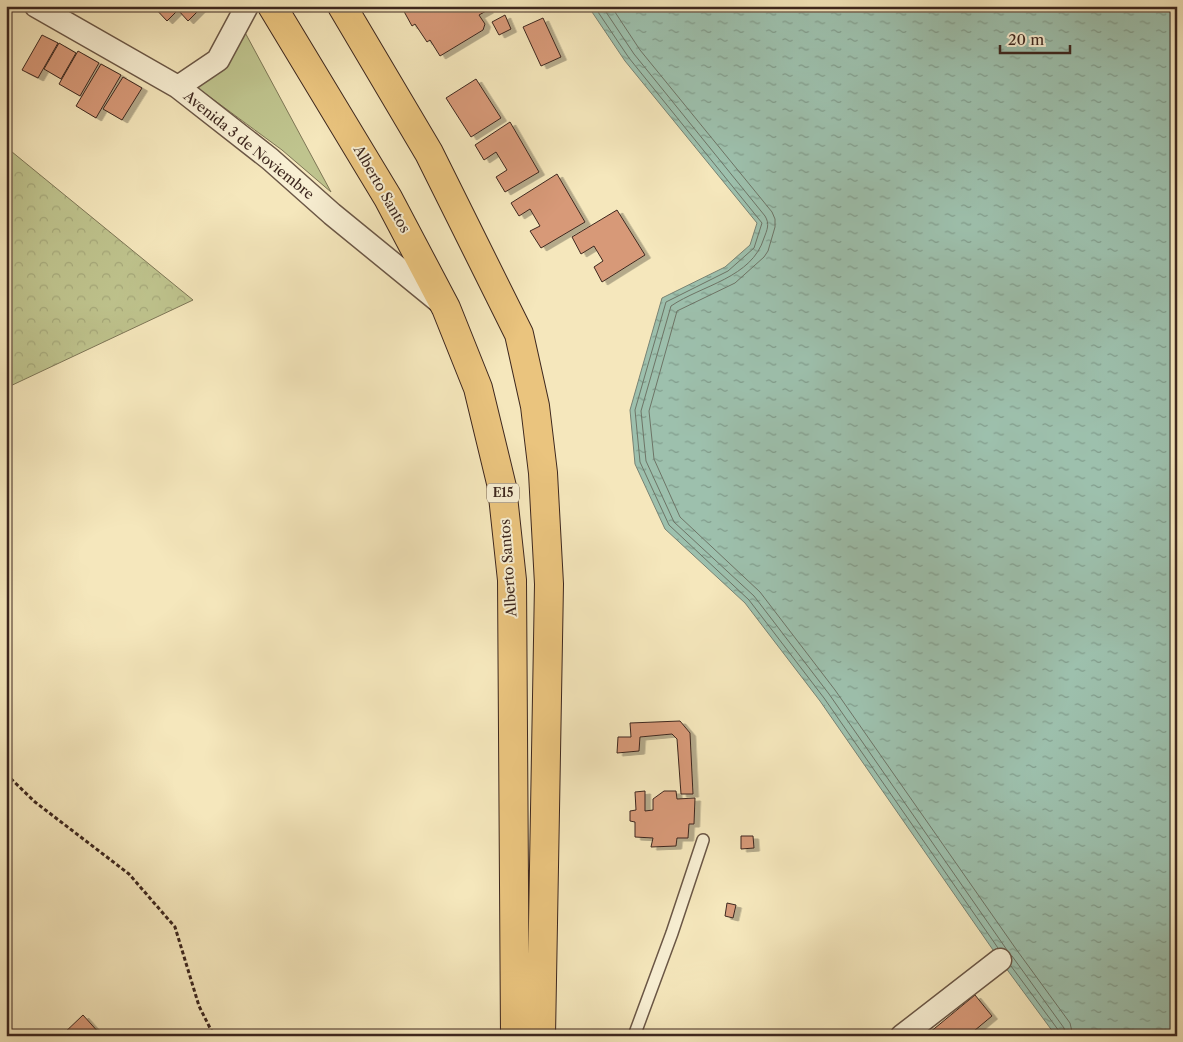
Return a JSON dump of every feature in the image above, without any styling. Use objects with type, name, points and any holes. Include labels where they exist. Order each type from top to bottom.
[{"type":"highway","name":"Alberto Santos","points":[[272,6],[388,198],[446,308],[478,388],[502,488],[512,580],[515,1036]]},
{"type":"highway","points":[[342,6],[429,153],[519,334],[535,406],[544,473],[549,584],[541,1036]]},
{"type":"street","name":"Avenida 3 de Noviembre","points":[[36,6],[178,87],[270,159],[332,214],[446,308]]},
{"type":"street","points":[[178,87],[218,60],[247,6]]},
{"type":"street","points":[[902,1036],[1000,960]]},
{"type":"lane","points":[[634,1036],[672,933],[703,840]]},
{"type":"path","points":[[6,774],[35,802],[129,874],[175,927],[199,1006],[214,1036]]},
{"type":"green space","points":[[241,25],[331,192],[282,150],[195,86]]},
{"type":"green space","points":[[6,147],[193,300],[6,388]]},
{"type":"water","points":[[588,6],[1177,6],[1177,1036],[1056,1036],[1000,960],[820,701],[745,603],[665,529],[635,464],[630,410],[662,298],[725,267],[750,245],[757,223],[625,61]]},
{"type":"building","points":[[153,6],[203,6],[188,21],[178,10],[167,21]]},
{"type":"building","points":[[401,6],[486,6],[488,10],[479,15],[485,24],[483,30],[440,56],[430,40],[427,42],[415,24],[412,26]]},
{"type":"building","points":[[505,15],[511,29],[499,35],[492,22]]},
{"type":"building","points":[[543,18],[561,57],[541,66],[523,27]]},
{"type":"building","points":[[42,35],[58,43],[38,78],[22,70]]},
{"type":"building","points":[[59,43],[76,53],[61,79],[44,69]]},
{"type":"building","points":[[78,51],[99,63],[80,96],[59,84]]},
{"type":"building","points":[[101,64],[121,75],[96,118],[76,106]]},
{"type":"building","points":[[123,77],[142,88],[122,120],[103,109]]},
{"type":"building","points":[[476,79],[501,118],[471,137],[446,98]]},
{"type":"building","points":[[510,122],[539,172],[505,192],[496,177],[507,170],[496,152],[484,160],[475,145]]},
{"type":"building","points":[[557,174],[585,222],[541,248],[530,231],[540,226],[530,209],[519,216],[511,203]]},
{"type":"building","points":[[617,210],[645,255],[602,282],[594,267],[603,261],[594,246],[581,254],[572,237]]},
{"type":"building","points":[[680,721],[690,733],[693,794],[681,794],[677,739],[672,734],[640,737],[639,751],[617,753],[618,737],[631,737],[630,723]]},
{"type":"building","points":[[645,791],[645,811],[653,810],[653,799],[664,791],[676,791],[677,799],[695,798],[694,824],[689,824],[688,838],[677,838],[676,846],[651,847],[653,838],[635,837],[635,822],[630,821],[630,811],[636,810],[635,792]]},
{"type":"building","points":[[741,836],[753,836],[754,848],[741,849]]},
{"type":"building","points":[[727,903],[736,905],[733,918],[725,916]]},
{"type":"building","points":[[975,995],[992,1016],[968,1036],[932,1036],[929,1033]]},
{"type":"building","points":[[83,1015],[100,1034],[98,1036],[61,1036]]}]
